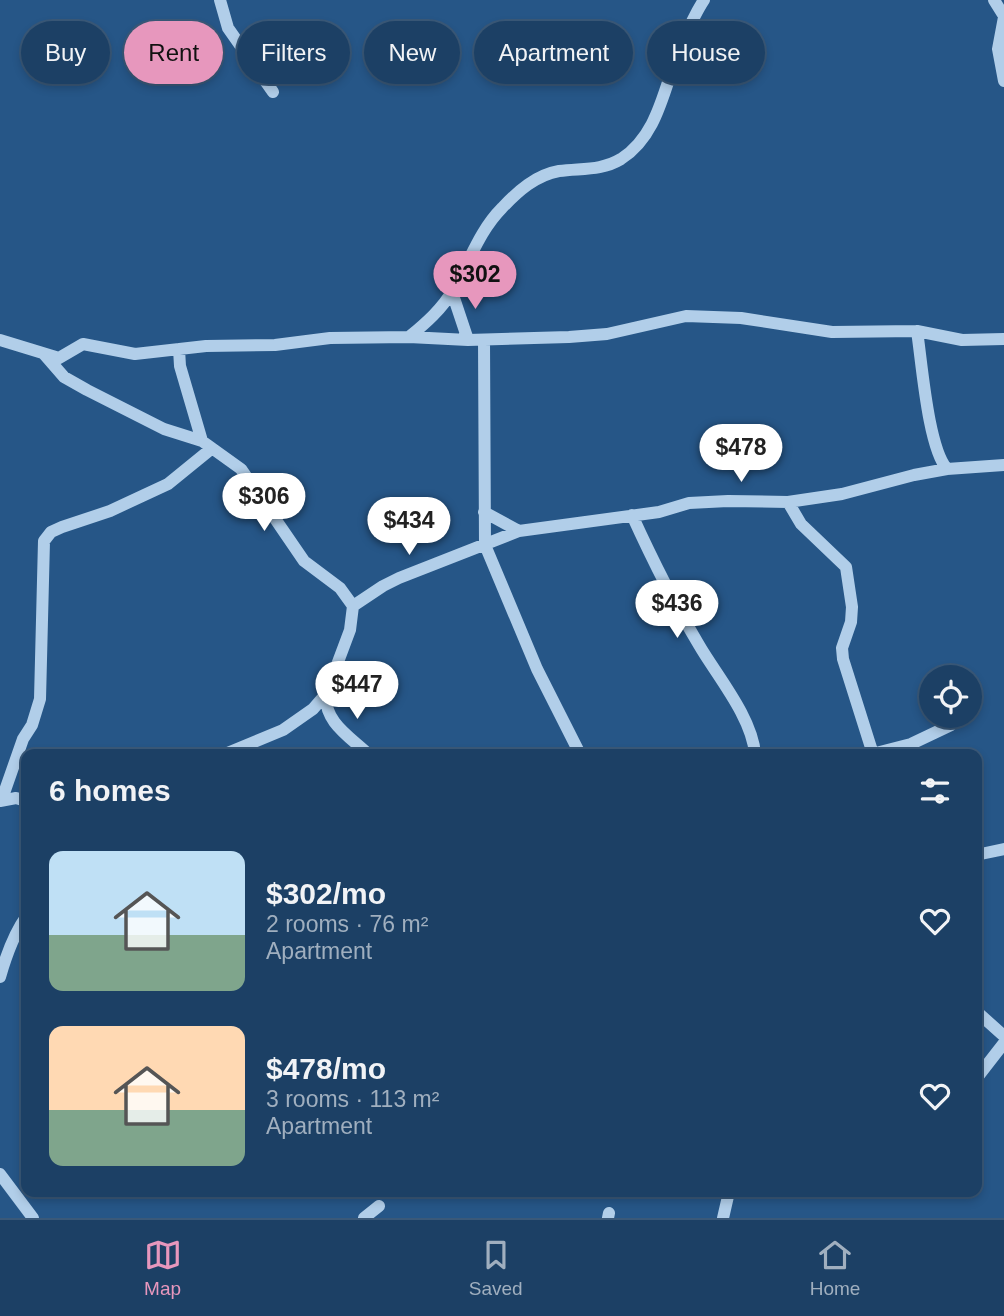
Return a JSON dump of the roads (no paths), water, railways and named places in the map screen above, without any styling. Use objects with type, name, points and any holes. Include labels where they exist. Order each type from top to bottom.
[{"type":"street","points":[[220,0],[228,28],[273,92]]},
{"type":"street","points":[[409,337],[433,317],[452,292],[487,225],[501,208],[531,182],[559,171],[601,169],[637,146],[652,126],[680,48],[704,0]]},
{"type":"street","points":[[994,0],[1004,17],[998,49],[1004,81]]},
{"type":"street","points":[[452,292],[468,340]]},
{"type":"street","points":[[0,340],[59,358],[83,344],[135,354],[206,346],[275,345],[330,338],[484,340],[607,334],[686,316],[741,318],[832,332],[917,331],[962,340],[1004,339]]},
{"type":"street","points":[[917,331],[934,443],[947,470]]},
{"type":"street","points":[[484,340],[485,545],[537,669],[577,749]]},
{"type":"street","points":[[179,349],[180,366],[207,445]]},
{"type":"street","points":[[44,354],[64,377],[164,429],[207,445],[241,469],[304,561],[340,588],[353,606],[350,630],[326,694],[325,707],[329,718],[363,749]]},
{"type":"street","points":[[21,800],[1,800],[40,699],[44,541],[51,532],[110,511],[168,484],[207,445]]},
{"type":"street","points":[[353,606],[391,582],[519,531],[659,512],[689,503],[788,502],[842,494],[914,475],[1004,465]]},
{"type":"street","points":[[788,502],[801,524],[846,567],[852,607],[851,622],[842,648],[843,659],[871,749]]},
{"type":"street","points":[[484,512],[519,531]]},
{"type":"street","points":[[632,515],[648,552],[692,633],[741,715],[753,749]]},
{"type":"street","points":[[246,749],[283,730],[313,709],[326,694]]},
{"type":"street","points":[[892,749],[911,744],[945,728]]},
{"type":"street","points":[[982,854],[1004,849]]},
{"type":"street","points":[[0,977],[3,954],[21,923]]},
{"type":"street","points":[[982,1016],[1004,1036]]},
{"type":"street","points":[[982,1071],[1004,1043]]},
{"type":"street","points":[[0,1174],[33,1218]]},
{"type":"street","points":[[723,1218],[728,1197]]},
{"type":"street","points":[[364,1218],[379,1206]]}]
